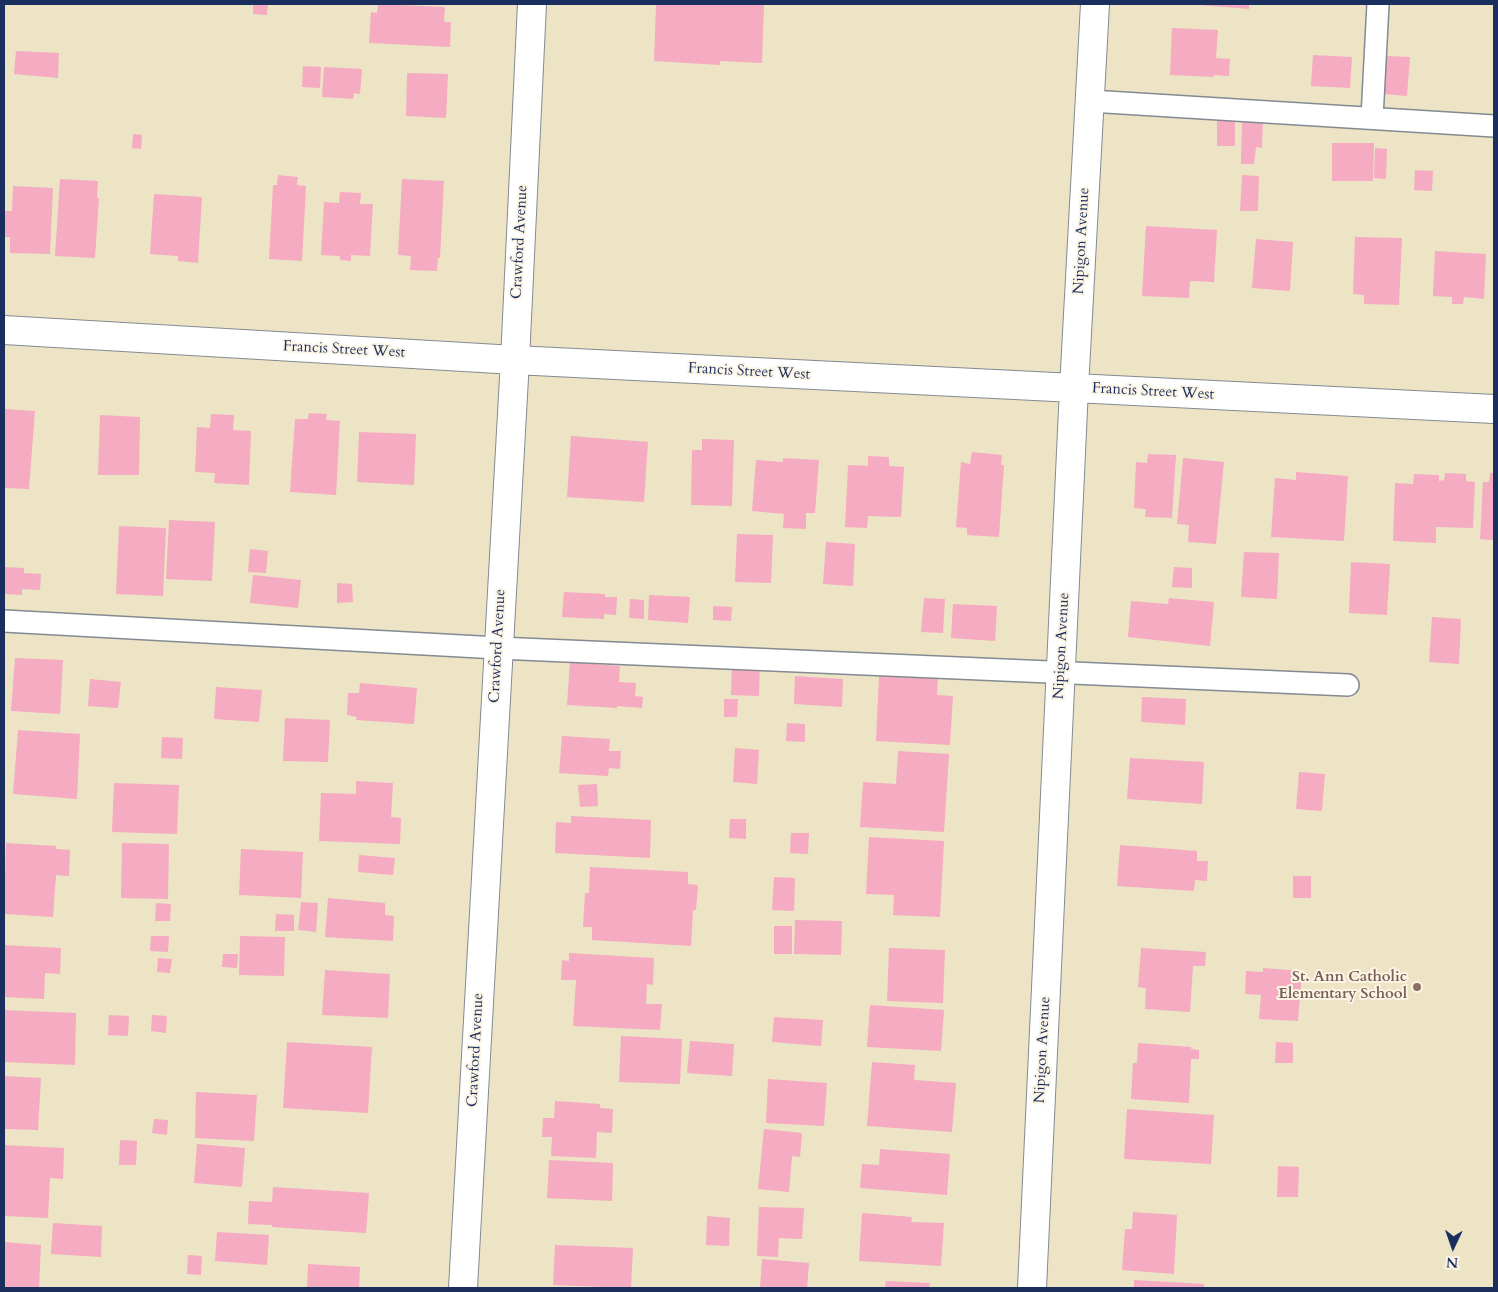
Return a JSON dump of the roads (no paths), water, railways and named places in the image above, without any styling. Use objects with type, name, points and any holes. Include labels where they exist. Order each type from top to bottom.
[{"type":"street","name":"Crawford Avenue","points":[[463,1288],[515,360],[532,4]]},
{"type":"street","name":"Nipigon Avenue","points":[[1032,1288],[1074,388],[1095,4]]},
{"type":"street","name":"Francis Street West","points":[[4,330],[515,360],[1494,409]]},
{"type":"lane","points":[[1372,118],[1378,4]]},
{"type":"lane","points":[[1090,101],[1494,126]]},
{"type":"lane","points":[[4,621],[498,648],[1348,685]]},
{"type":"place","name":"St. Ann Catholic Elementary School","points":[[1417,987]]}]
